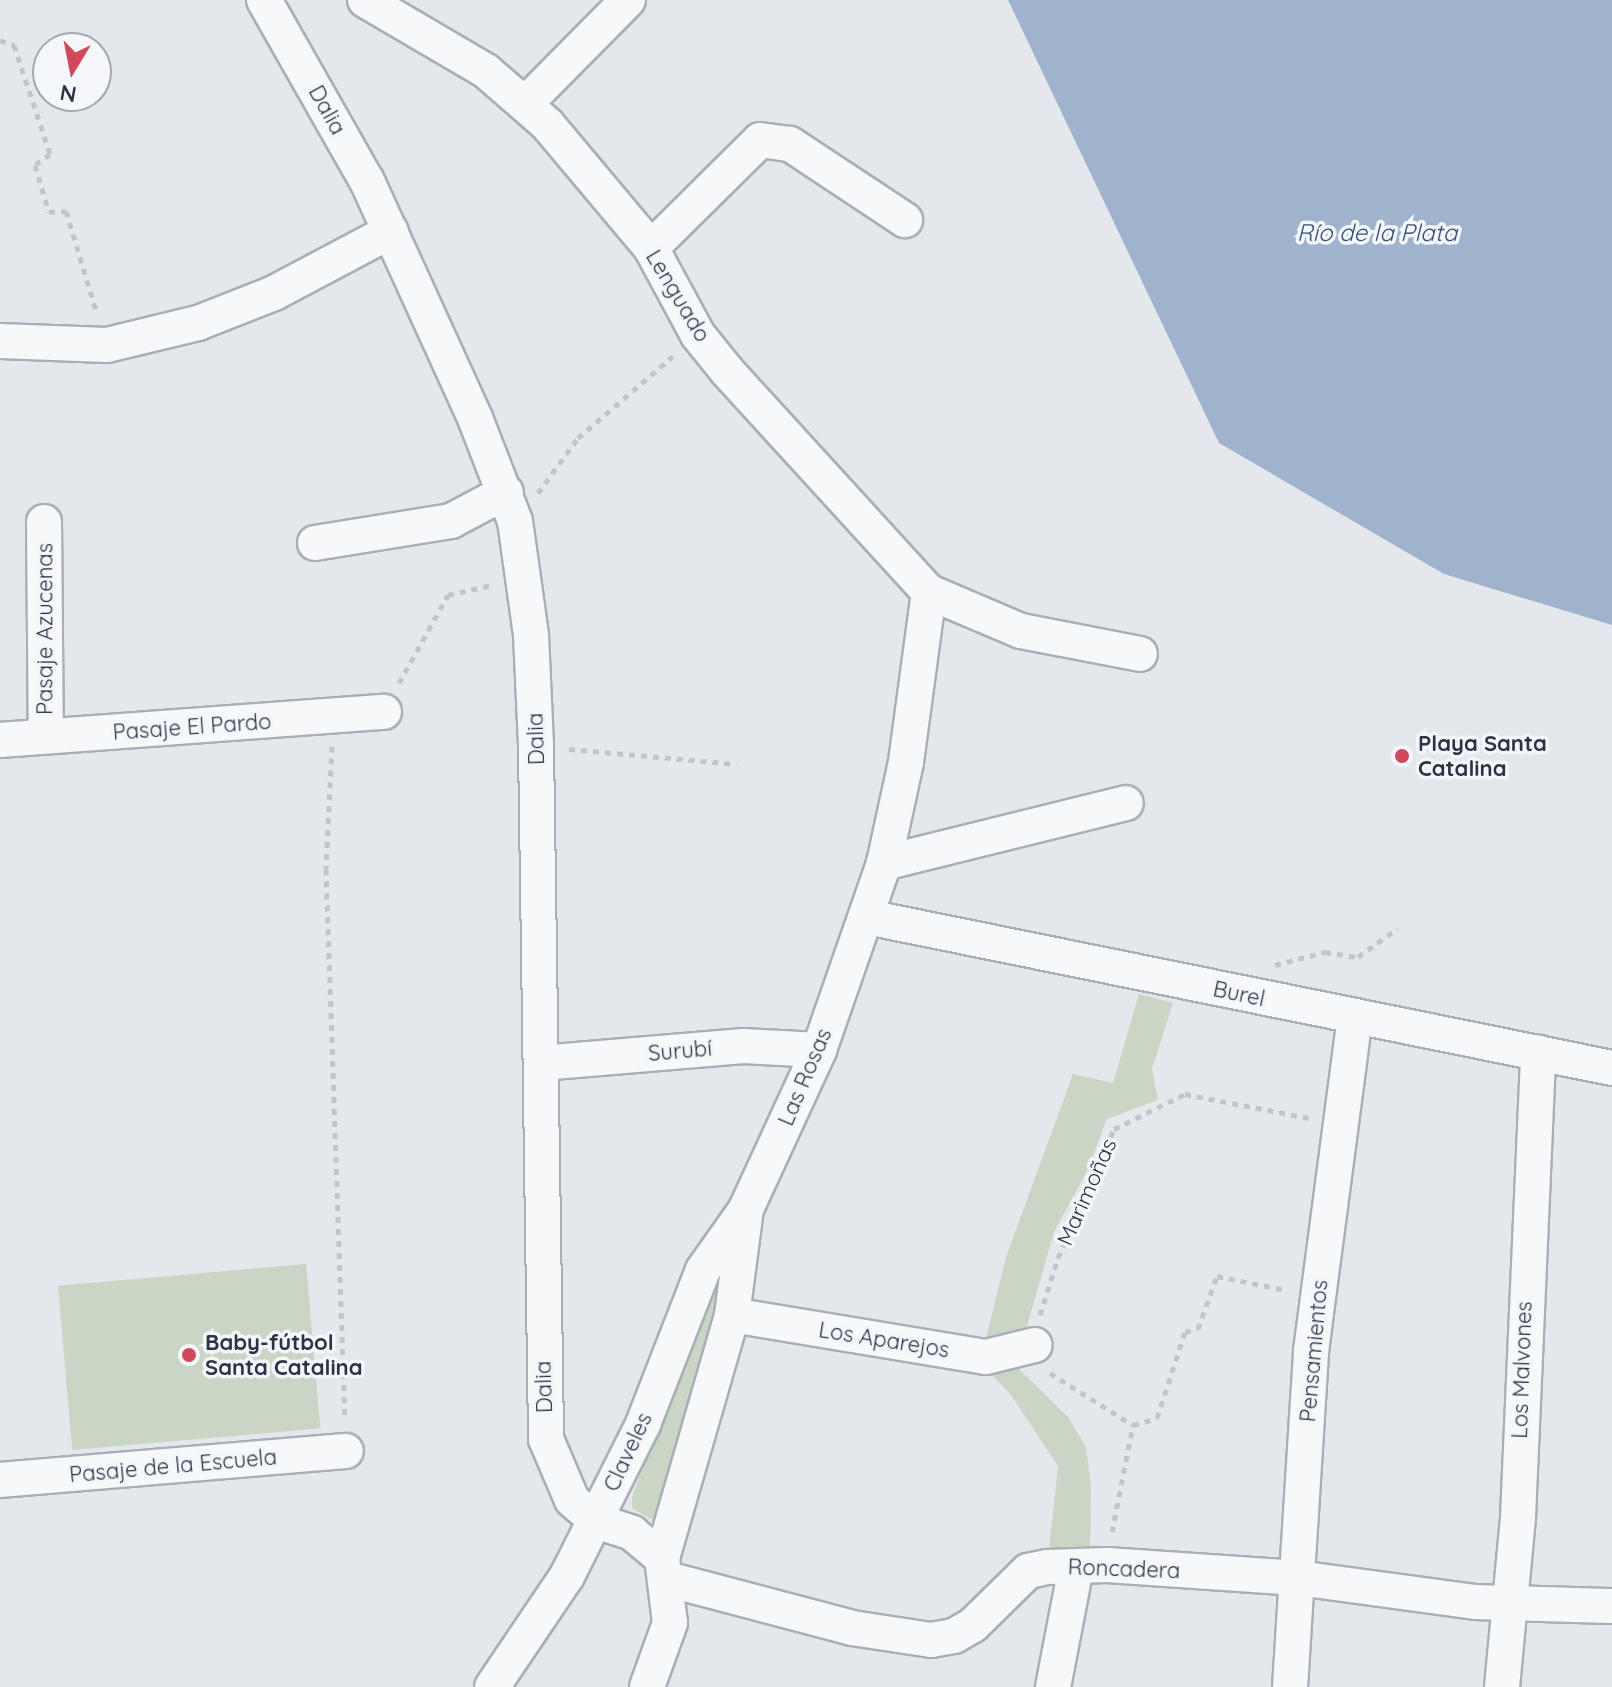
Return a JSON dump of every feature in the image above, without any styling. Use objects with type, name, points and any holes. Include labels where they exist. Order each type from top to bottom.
[{"type":"street","name":"Dalia","points":[[264,0],[391,231],[511,506],[525,578],[536,746],[546,1439],[561,1484],[596,1521]]},
{"type":"street","name":"Lenguado","points":[[365,0],[486,71],[526,103],[651,248],[698,335],[929,592]]},
{"type":"street","points":[[526,103],[628,0]]},
{"type":"street","points":[[651,248],[760,140],[790,144],[905,220]]},
{"type":"street","points":[[0,341],[107,345],[233,310],[391,231]]},
{"type":"street","points":[[315,543],[451,521],[511,506]]},
{"type":"street","name":"Pasaje Azucenas","points":[[44,522],[46,736]]},
{"type":"street","points":[[929,592],[1021,631],[1140,654]]},
{"type":"street","name":"Las Rosas","points":[[647,1687],[670,1623],[664,1568],[732,1315],[746,1209],[819,1050],[884,863],[906,762],[929,592]]},
{"type":"street","name":"Pasaje El Pardo","points":[[0,740],[384,712]]},
{"type":"street","points":[[884,863],[1126,803]]},
{"type":"street","name":"Burel","points":[[867,917],[1612,1068]]},
{"type":"street","name":"Pensamientos","points":[[1290,1687],[1318,1296],[1355,1018]]},
{"type":"street","name":"Surubí","points":[[541,1063],[743,1046],[819,1050]]},
{"type":"street","name":"Los Malvones","points":[[1502,1687],[1512,1605],[1538,1052]]},
{"type":"street","name":"Claveles","points":[[492,1687],[567,1576],[643,1424],[703,1270],[746,1209]]},
{"type":"street","name":"Los Aparejos","points":[[732,1315],[986,1357],[1035,1345]]},
{"type":"street","name":"Pasaje de la Escuela","points":[[0,1480],[346,1451]]},
{"type":"street","points":[[596,1521],[632,1533],[664,1568]]},
{"type":"street","points":[[1053,1687],[1076,1567]]},
{"type":"street","name":"Roncadera","points":[[664,1568],[852,1628],[931,1640],[954,1636],[973,1625],[1028,1571],[1076,1567],[1298,1578],[1512,1605],[1612,1606]]},
{"type":"path","points":[[0,40],[14,45],[50,154],[35,165],[49,212],[66,211],[107,345]]},
{"type":"path","points":[[511,506],[578,438],[698,335]]},
{"type":"path","points":[[384,712],[448,595],[525,578]]},
{"type":"path","points":[[333,718],[326,869],[346,1451]]},
{"type":"path","points":[[536,746],[736,764]]},
{"type":"path","points":[[1226,991],[1253,970],[1325,952],[1358,957],[1398,928]]},
{"type":"path","name":"Marimoñas","points":[[1035,1345],[1058,1258],[1114,1129],[1185,1094],[1341,1124]]},
{"type":"path","points":[[1035,1345],[1049,1372],[1133,1425],[1157,1418],[1185,1332],[1198,1329],[1217,1276],[1318,1296]]},
{"type":"path","points":[[1109,1545],[1133,1425]]},
{"type":"green space","points":[[1139,994],[1173,1003],[1152,1069],[1158,1100],[1107,1119],[1087,1171],[1054,1232],[1021,1347],[1020,1370],[1068,1417],[1086,1447],[1091,1487],[1090,1557],[1048,1559],[1058,1466],[1011,1395],[982,1364],[983,1350],[1006,1257],[1073,1074],[1113,1083]]},
{"type":"green space","name":"Baby-fútbol Santa Catalina","points":[[306,1264],[320,1428],[72,1450],[58,1286]]},
{"type":"green space","points":[[721,1276],[725,1278],[661,1520],[649,1518],[632,1508],[632,1497],[709,1285]]},
{"type":"water","name":"Río de la Plata","points":[[1008,0],[1612,0],[1612,625],[1444,574],[1219,443]]},
{"type":"place","name":"Playa Santa Catalina","points":[[1402,756]]},
{"type":"place","name":"Baby-fútbol Santa Catalina","points":[[189,1355]]}]
